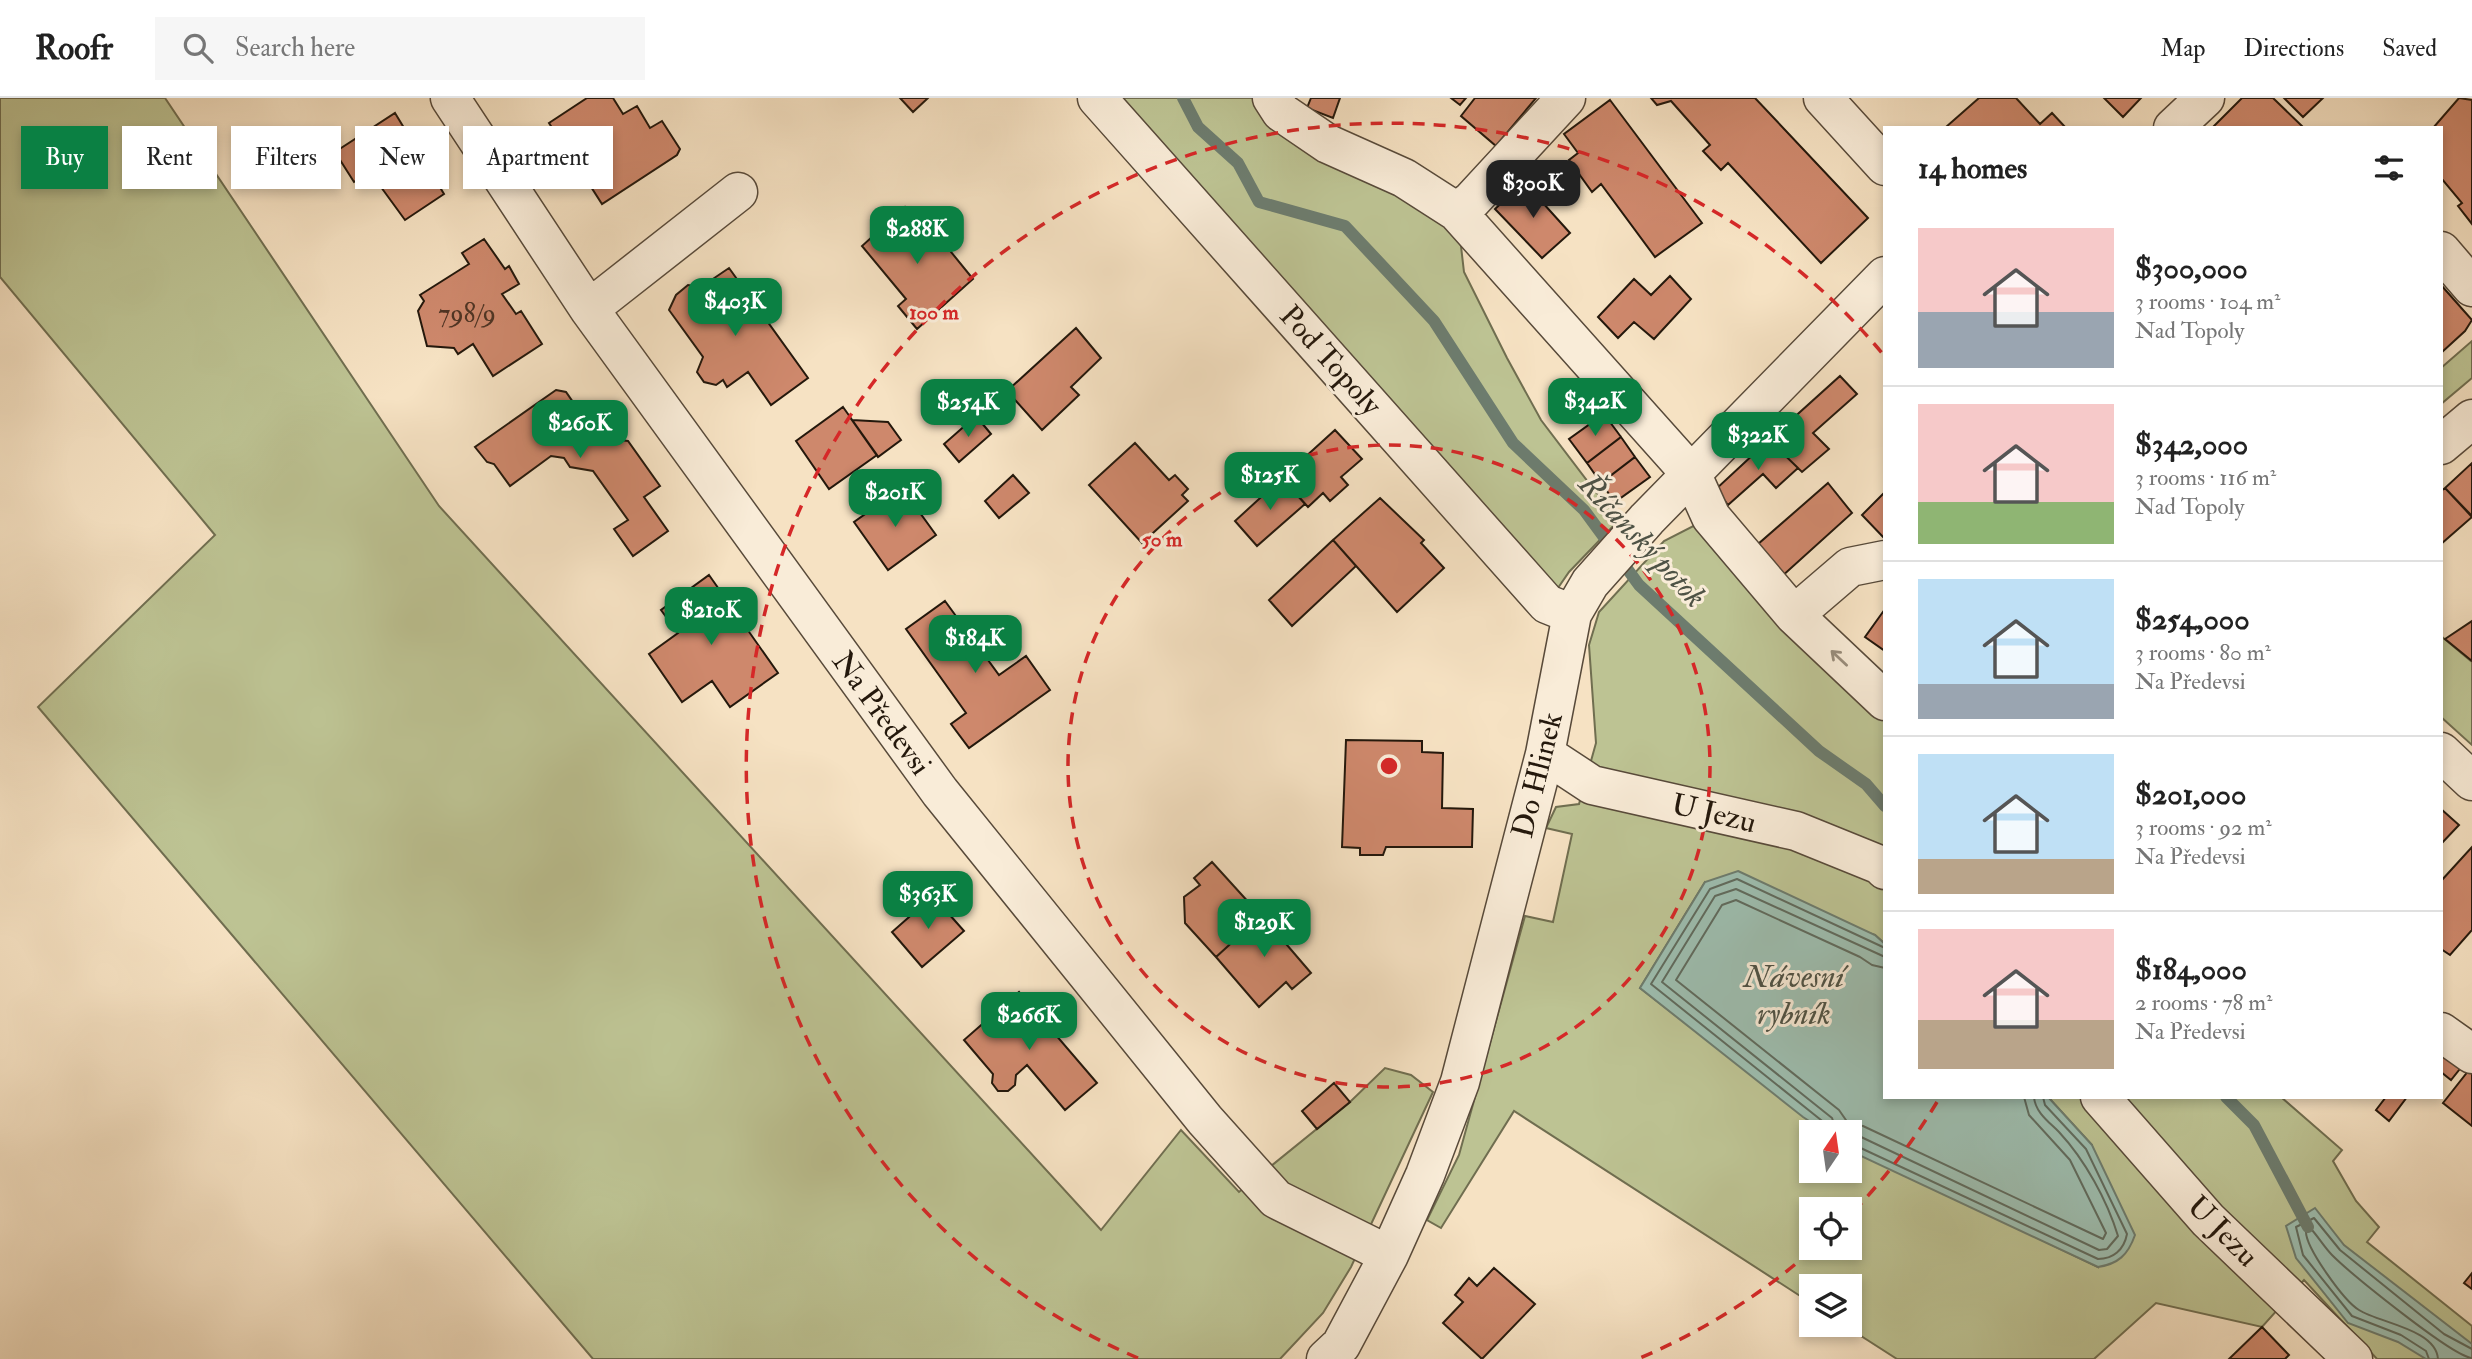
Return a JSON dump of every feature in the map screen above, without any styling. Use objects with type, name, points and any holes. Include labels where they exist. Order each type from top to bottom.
[{"type":"street","name":"Na Předevsi","points":[[450,98],[589,309],[940,792],[1205,1121],[1276,1199],[1389,1255]]},
{"type":"street","name":"Pod Topoly","points":[[1097,98],[1547,604],[1581,598]]},
{"type":"street","points":[[1272,98],[1281,112],[1328,144],[1404,178],[1457,212],[1692,475],[1711,517],[1794,615],[1883,699]]},
{"type":"street","points":[[1457,212],[1472,200],[1566,98]]},
{"type":"street","points":[[1823,98],[1883,164]]},
{"type":"street","points":[[2175,126],[2205,98]]},
{"type":"street","points":[[589,309],[738,192]]},
{"type":"street","points":[[2443,253],[2472,287]]},
{"type":"street","points":[[1581,598],[1647,519],[1883,278]]},
{"type":"street","points":[[2443,443],[2472,419]]},
{"type":"street","points":[[1794,615],[1850,567],[1883,560]]},
{"type":"street","name":"Do Hlinek","points":[[1342,1354],[1425,1175],[1460,1082],[1545,754],[1581,598]]},
{"type":"street","name":"U Jezu","points":[[1545,754],[1592,785],[1796,831],[1883,868]]},
{"type":"street","points":[[2443,754],[2472,781]]},
{"type":"street","points":[[2443,1033],[2472,1054]]},
{"type":"street","name":"U Jezu","points":[[2102,1099],[2208,1220],[2353,1359]]},
{"type":"green space","points":[[0,98],[165,98],[184,126],[122,126],[122,189],[217,189],[217,175],[439,506],[1101,1230],[1181,1130],[1239,1192],[1350,1102],[1385,1068],[1411,1075],[1433,1092],[1351,1267],[1323,1313],[1280,1359],[593,1359],[38,707],[215,535],[0,277]]},
{"type":"green space","points":[[1097,98],[1272,98],[1457,212],[1464,272],[1507,358],[1541,420],[1595,491],[1621,518],[1569,572],[1547,604]]},
{"type":"green space","points":[[2472,341],[2472,378],[2443,402],[2443,366]]},
{"type":"green space","points":[[1711,517],[1883,699],[1883,942],[1875,935],[1705,882],[1640,988],[1810,1120],[1799,1120],[1799,1183],[1862,1183],[1862,1154],[2098,1267],[2092,1145],[2050,1099],[2283,1099],[2342,1150],[2333,1161],[2356,1201],[2379,1227],[2367,1242],[2472,1326],[2472,1359],[2377,1359],[2304,1280],[2262,1327],[2156,1303],[2094,1359],[1897,1359],[1862,1337],[1862,1274],[1799,1274],[1799,1295],[1514,1111],[1441,1228],[1427,1220],[1459,1155],[1525,916],[1553,922],[1572,834],[1546,828],[1556,807],[1579,804],[1596,743],[1589,645],[1599,612],[1664,541]]},
{"type":"green space","points":[[2443,638],[2472,662],[2472,745],[2443,719]]},
{"type":"water","name":"Návesní rybník","points":[[1738,871],[1875,935],[1883,942],[1883,1099],[2050,1099],[2092,1145],[2135,1235],[2129,1248],[2111,1264],[2098,1267],[1863,1157],[1862,1120],[1808,1120],[1640,988],[1705,882]]},
{"type":"water","points":[[2315,1208],[2344,1245],[2472,1344],[2472,1359],[2426,1359],[2398,1342],[2348,1323],[2296,1258],[2286,1226]]},
{"type":"building","points":[[587,98],[613,98],[623,114],[637,106],[650,128],[662,121],[680,149],[677,155],[602,204],[592,189],[613,189],[613,126],[551,126],[549,123]]},
{"type":"building","points":[[900,98],[928,98],[913,112]]},
{"type":"building","points":[[1311,98],[1340,98],[1333,118],[1307,108]]},
{"type":"building","points":[[1451,98],[1466,98],[1460,105]]},
{"type":"building","points":[[1475,98],[1536,98],[1496,146],[1461,116]]},
{"type":"building","points":[[1651,98],[1755,98],[1868,218],[1821,263],[1728,163],[1721,170],[1703,151],[1710,145],[1671,101],[1657,105]]},
{"type":"building","points":[[1979,98],[2016,98],[2040,124],[2052,113],[2064,126],[1947,126]]},
{"type":"building","points":[[2104,98],[2141,98],[2123,117]]},
{"type":"building","points":[[2242,98],[2273,98],[2302,126],[2214,126]]},
{"type":"building","points":[[2284,98],[2323,98],[2303,117]]},
{"type":"building","points":[[2459,98],[2472,100],[2472,224],[2458,206],[2462,203],[2443,180],[2443,126],[2435,126]]},
{"type":"building","points":[[1610,100],[1702,223],[1655,257],[1601,184],[1592,192],[1569,160],[1578,153],[1564,134]]},
{"type":"building","points":[[395,113],[403,126],[375,126]]},
{"type":"building","points":[[355,139],[354,182],[341,161],[341,148]]},
{"type":"building","points":[[1524,182],[1570,233],[1542,258],[1495,209]]},
{"type":"building","points":[[382,189],[441,189],[444,194],[405,220]]},
{"type":"building","points":[[905,207],[929,236],[934,231],[973,279],[917,329],[898,306],[906,299],[862,246]]},
{"type":"building","points":[[484,239],[505,269],[509,266],[519,284],[502,294],[516,314],[521,311],[542,344],[493,376],[473,344],[458,354],[454,348],[427,346],[418,311],[424,301],[420,295],[469,264],[462,253]]},
{"type":"building","points":[[729,268],[808,378],[771,405],[748,372],[727,387],[723,380],[716,385],[704,382],[697,372],[703,357],[669,310],[676,295],[688,285],[701,287]]},
{"type":"building","points":[[1670,276],[1691,299],[1654,339],[1634,322],[1618,338],[1598,317],[1634,279],[1651,295]]},
{"type":"building","points":[[2443,287],[2472,320],[2465,331],[2443,351]]},
{"type":"building","points":[[1076,328],[1101,358],[1071,387],[1079,395],[1042,430],[1007,391]]},
{"type":"building","points":[[1840,376],[1857,394],[1813,433],[1829,449],[1802,472],[1769,440]]},
{"type":"building","points":[[556,390],[566,392],[582,415],[605,418],[620,440],[628,441],[660,486],[644,497],[668,531],[633,556],[614,529],[628,520],[593,471],[570,467],[564,458],[551,456],[510,486],[494,464],[487,462],[475,447]]},
{"type":"building","points":[[843,407],[877,455],[829,489],[796,441]]},
{"type":"building","points":[[1604,414],[1621,437],[1587,463],[1569,439]]},
{"type":"building","points":[[976,416],[991,434],[959,462],[944,444]]},
{"type":"building","points":[[852,420],[888,422],[901,440],[878,457]]},
{"type":"building","points":[[1335,430],[1362,459],[1341,477],[1348,485],[1330,501],[1323,493],[1308,507],[1282,478]]},
{"type":"building","points":[[1621,437],[1635,457],[1601,483],[1587,463]]},
{"type":"building","points":[[1769,440],[1798,468],[1776,488],[1763,474],[1728,505],[1716,489]]},
{"type":"building","points":[[1135,443],[1169,480],[1175,475],[1188,489],[1182,495],[1188,501],[1142,543],[1089,485]]},
{"type":"building","points":[[1635,457],[1650,477],[1615,502],[1601,483]]},
{"type":"building","points":[[2472,463],[2472,516],[2445,488]]},
{"type":"building","points":[[1013,475],[1029,493],[999,518],[985,501]]},
{"type":"building","points":[[1282,478],[1305,504],[1257,546],[1235,521]]},
{"type":"building","points":[[1828,483],[1852,513],[1780,578],[1757,545]]},
{"type":"building","points":[[902,488],[936,535],[888,570],[854,522]]},
{"type":"building","points":[[2445,488],[2472,517],[2443,542]]},
{"type":"building","points":[[1883,494],[1883,537],[1862,515]]},
{"type":"building","points":[[1380,498],[1424,540],[1421,543],[1444,568],[1397,612],[1333,540]]},
{"type":"building","points":[[1333,540],[1356,566],[1292,626],[1269,600]]},
{"type":"building","points":[[709,575],[778,673],[730,707],[712,681],[682,702],[649,654],[678,633],[661,610]]},
{"type":"building","points":[[945,601],[999,675],[1026,656],[1050,690],[969,748],[951,724],[966,713],[906,629]]},
{"type":"building","points":[[1883,612],[1883,650],[1865,637]]},
{"type":"building","points":[[2472,621],[2472,661],[2445,639]]},
{"type":"building","points":[[1346,740],[1422,741],[1422,752],[1443,753],[1442,808],[1473,809],[1472,847],[1386,847],[1383,855],[1360,855],[1360,848],[1342,847]]},
{"type":"building","points":[[2443,811],[2459,825],[2443,842]]},
{"type":"building","points":[[2472,847],[2472,930],[2450,955],[2443,950],[2443,879]]},
{"type":"building","points":[[1212,862],[1261,916],[1216,957],[1185,923],[1184,897],[1200,885],[1194,878]]},
{"type":"building","points":[[933,896],[964,931],[922,967],[892,932]]},
{"type":"building","points":[[1274,913],[1296,937],[1287,945],[1311,973],[1292,989],[1286,982],[1259,1007],[1216,957],[1261,916],[1265,921]]},
{"type":"building","points":[[1019,992],[1097,1083],[1065,1110],[1027,1065],[1016,1075],[1015,1085],[1008,1091],[998,1091],[992,1083],[993,1074],[964,1040]]},
{"type":"building","points":[[2446,1053],[2463,1065],[2451,1080],[2443,1074],[2443,1056]]},
{"type":"building","points":[[2469,1070],[2472,1073],[2472,1126],[2443,1103]]},
{"type":"building","points":[[1334,1083],[1350,1102],[1317,1129],[1302,1111]]},
{"type":"building","points":[[2384,1099],[2406,1099],[2389,1121],[2376,1110]]},
{"type":"building","points":[[1494,1268],[1535,1304],[1482,1359],[1443,1323],[1463,1302],[1455,1295],[1469,1278],[1477,1286]]},
{"type":"building","points":[[2472,1273],[2472,1289],[2464,1283]]},
{"type":"building","points":[[2262,1327],[2289,1355],[2285,1359],[2229,1359]]},
{"type":"waterway","name":"Říčanský potok","points":[[1183,98],[1198,127],[1238,163],[1259,202],[1345,226],[1434,321],[1513,443],[1584,510],[1639,585],[1819,751],[1866,784],[1883,804]]},
{"type":"waterway","name":"Říčanský potok","points":[[2228,1099],[2254,1125],[2308,1227]]}]
